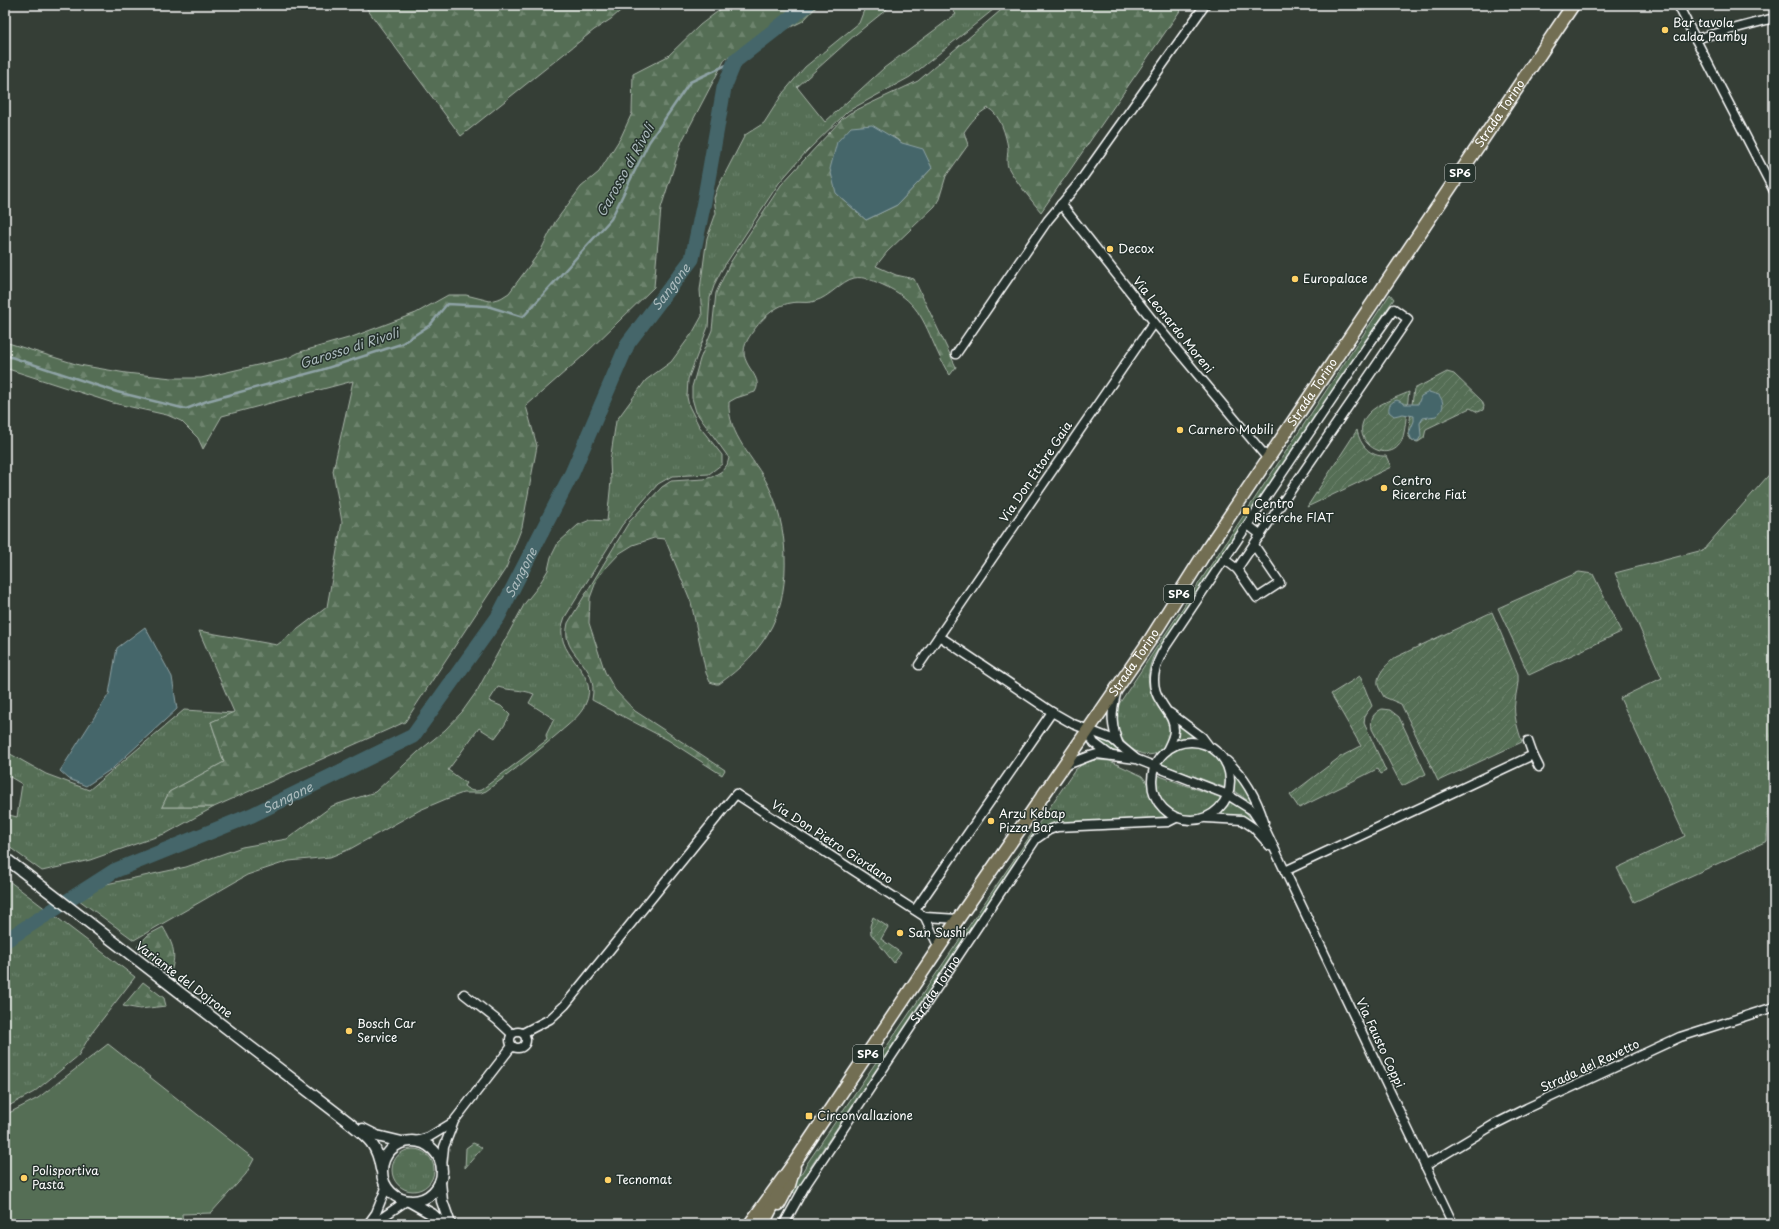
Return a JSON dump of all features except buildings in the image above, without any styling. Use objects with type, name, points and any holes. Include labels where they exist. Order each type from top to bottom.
[{"type":"main road","name":"Strada Torino","points":[[750,1224],[797,1159],[940,948],[958,919],[1119,686],[1268,458],[1572,5]]},
{"type":"main road","name":"Strada Torino","points":[[763,1224],[797,1159]]},
{"type":"main road","name":"SP6","points":[[768,1224],[789,1185],[797,1159]]},
{"type":"street","points":[[956,354],[1048,220],[1078,184],[1204,5]]},
{"type":"street","points":[[1678,5],[1774,191]]},
{"type":"street","points":[[1695,39],[1774,18]]},
{"type":"street","name":"Via Leonardo Moreni","points":[[1061,204],[1154,322],[1268,458]]},
{"type":"street","name":"Strada Torino","points":[[1168,711],[1160,701],[1154,686],[1155,666],[1163,651],[1394,309],[1408,319],[1238,569]]},
{"type":"street","name":"Via Don Ettore Gaia","points":[[919,665],[1154,322]]},
{"type":"street","points":[[1248,525],[1261,535]]},
{"type":"street","points":[[1224,559],[1238,569],[1257,598],[1280,583],[1254,545]]},
{"type":"street","points":[[939,636],[1052,712],[1088,731]]},
{"type":"street","name":"Via Fausto Coppi","points":[[1119,686],[1111,717],[1112,728],[1120,745]]},
{"type":"street","name":"Via Fausto Coppi","points":[[1168,711],[1202,737],[1209,746],[1236,769],[1260,808],[1266,831]]},
{"type":"street","name":"Via Fausto Coppi","points":[[1155,766],[1167,750],[1174,731],[1173,722],[1168,711]]},
{"type":"street","points":[[915,910],[1052,712]]},
{"type":"street","name":"Via Fausto Coppi","points":[[1088,731],[1103,735],[1120,745],[1136,759]]},
{"type":"street","name":"Via Fausto Coppi","points":[[1088,731],[1094,743],[1101,750],[1112,756]]},
{"type":"street","points":[[1528,741],[1539,767]]},
{"type":"street","name":"Via Fausto Coppi","points":[[1167,750],[1184,742],[1196,742],[1209,746]]},
{"type":"street","points":[[1285,872],[1533,755]]},
{"type":"street","name":"Via Fausto Coppi","points":[[1064,766],[1090,756],[1112,756],[1136,759],[1228,795],[1252,810],[1266,831],[1453,1224]]},
{"type":"street","points":[[1206,818],[1220,808],[1228,795],[1231,775],[1224,758]]},
{"type":"street","points":[[1155,766],[1152,779],[1154,794],[1162,808],[1176,818],[1196,820],[1206,818],[1242,820],[1254,828],[1276,853]]},
{"type":"street","name":"Via Don Pietro Giordano","points":[[523,1033],[550,1019],[565,1006],[736,794],[915,910]]},
{"type":"street","name":"Strada Torino","points":[[784,1224],[805,1186],[1036,839],[1049,830],[1058,827],[1168,822],[1176,818]]},
{"type":"street","name":"Variante del Dojrone","points":[[5,858],[369,1139],[379,1154],[381,1169]]},
{"type":"street","name":"Strada Torino","points":[[915,910],[925,917],[940,948]]},
{"type":"street","points":[[925,917],[958,919]]},
{"type":"street","points":[[464,994],[512,1034]]},
{"type":"street","name":"Strada del Ravetto","points":[[1425,1166],[1521,1111],[1680,1037],[1774,1007]]},
{"type":"street","points":[[516,1032],[523,1033],[526,1038],[523,1046],[518,1048],[512,1046],[509,1038],[512,1034],[516,1032]]},
{"type":"street","points":[[450,1224],[442,1201],[440,1182],[444,1147],[454,1121],[512,1046]]},
{"type":"street","name":"Variante del Dojrone","points":[[347,1121],[377,1136],[402,1142]]},
{"type":"street","points":[[443,1224],[432,1214],[393,1195],[386,1188],[382,1179],[381,1169],[383,1160],[388,1152],[402,1142],[416,1141],[430,1137],[454,1121]]},
{"type":"street","points":[[416,1141],[432,1148],[442,1166]]},
{"type":"street","points":[[373,1224],[408,1201],[426,1197],[435,1191],[440,1182]]},
{"type":"street","points":[[368,1224],[376,1213],[386,1188]]},
{"type":"green space","points":[[364,5],[627,5],[461,136]]},
{"type":"green space","points":[[726,5],[818,5],[803,21],[725,59],[682,141],[661,208],[654,287],[583,356],[526,406],[537,446],[522,527],[506,568],[405,722],[214,807],[162,807],[169,792],[224,762],[211,722],[234,712],[199,631],[277,645],[327,607],[342,522],[333,471],[353,381],[222,416],[203,449],[198,438],[181,421],[167,415],[113,403],[5,368],[5,342],[79,365],[126,373],[172,378],[201,378],[288,358],[300,352],[352,337],[416,313],[448,295],[466,295],[490,301],[501,298],[509,293],[541,250],[555,222],[581,187],[599,172],[621,137],[632,113],[633,74],[668,56],[700,25]]},
{"type":"green space","points":[[866,5],[892,5],[856,34],[797,87],[825,122],[884,68],[956,14],[948,5],[999,5],[910,77],[848,111],[806,152],[779,183],[721,271],[710,298],[708,327],[688,379],[687,397],[689,406],[699,426],[722,455],[722,464],[709,474],[672,476],[658,484],[622,525],[565,617],[562,631],[563,642],[582,672],[587,682],[589,692],[583,709],[577,716],[515,770],[486,791],[481,793],[463,793],[420,810],[350,849],[330,857],[289,861],[247,875],[134,940],[79,900],[97,886],[186,867],[242,847],[287,839],[332,806],[375,792],[418,752],[445,730],[462,712],[477,691],[525,603],[537,588],[548,570],[551,557],[558,543],[578,525],[590,520],[607,521],[611,481],[610,461],[616,421],[646,380],[671,362],[693,332],[702,316],[700,290],[707,238],[716,213],[714,198],[718,187],[745,135],[764,123],[783,93],[805,67],[859,23]],"holes":[[[498,687],[525,691],[534,694],[529,703],[554,719],[546,735],[547,740],[481,790],[472,791],[464,786],[466,783],[448,770],[479,728],[495,738],[504,726],[510,715],[501,706],[489,701]]]},
{"type":"green space","points":[[1007,5],[1184,5],[1041,212],[1008,167],[1008,148],[1004,131],[996,115],[988,108],[974,118],[964,132],[968,145],[946,176],[939,199],[935,206],[887,252],[876,266],[896,275],[914,279],[956,367],[950,375],[923,320],[911,304],[895,291],[865,278],[854,278],[849,280],[826,296],[815,301],[794,302],[778,307],[766,316],[752,333],[744,348],[744,355],[754,374],[757,386],[755,392],[736,398],[729,402],[730,414],[732,425],[737,435],[763,475],[775,501],[783,537],[785,574],[783,593],[772,626],[762,643],[742,665],[719,684],[710,682],[706,673],[691,602],[665,539],[654,538],[633,545],[620,553],[597,579],[590,598],[589,623],[605,672],[615,690],[635,711],[725,770],[722,775],[668,740],[592,700],[593,687],[590,676],[586,667],[569,644],[567,635],[568,623],[629,522],[662,487],[671,481],[704,479],[712,477],[722,471],[727,465],[729,458],[696,412],[692,398],[692,387],[700,359],[712,330],[716,293],[730,263],[781,185],[842,119],[850,113],[918,81]],"holes":[[[892,136],[932,168],[897,205],[866,220],[836,193]]]},
{"type":"green space","points":[[1390,294],[1394,299],[1153,657],[1149,672],[1149,685],[1152,696],[1170,729],[1170,737],[1163,749],[1154,754],[1144,754],[1133,750],[1124,742],[1118,731],[1116,718],[1119,704]]},
{"type":"green space","points":[[1447,372],[1454,374],[1482,401],[1484,406],[1483,410],[1478,412],[1470,408],[1426,429],[1424,438],[1418,442],[1412,441],[1408,435],[1414,389]]},
{"type":"green space","points":[[1409,392],[1402,440],[1396,448],[1388,451],[1380,451],[1372,447],[1365,441],[1362,433],[1362,424],[1368,414],[1382,404]]},
{"type":"green space","points":[[1357,430],[1363,445],[1375,454],[1386,456],[1391,467],[1307,507]]},
{"type":"green space","points":[[1774,469],[1774,697],[1767,841],[1634,902],[1617,868],[1685,836],[1620,698],[1662,678],[1615,573],[1703,550]]},
{"type":"green space","points":[[1579,572],[1593,574],[1621,632],[1529,675],[1498,608]]},
{"type":"green space","points":[[1492,612],[1518,674],[1515,712],[1516,722],[1522,742],[1438,781],[1401,704],[1384,697],[1378,685],[1379,677],[1386,666],[1396,657]]},
{"type":"green space","points":[[1360,676],[1372,706],[1365,715],[1364,723],[1386,771],[1380,774],[1377,769],[1299,808],[1290,795],[1340,757],[1361,746],[1331,694]]},
{"type":"green space","points":[[1382,709],[1390,710],[1399,717],[1426,774],[1402,786],[1372,729],[1371,722],[1373,717],[1376,712]]},
{"type":"green space","points":[[184,710],[234,713],[211,722],[224,762],[169,792],[162,807],[214,807],[167,833],[90,860],[42,871],[5,844],[5,814],[17,817],[22,784],[5,774],[5,751],[46,774],[89,790]]},
{"type":"green space","points":[[1177,723],[1197,739],[1177,741],[1179,730]]},
{"type":"green space","points":[[1096,738],[1108,742],[1119,752],[1109,750]]},
{"type":"green space","points":[[1191,746],[1206,751],[1218,760],[1225,772],[1226,788],[1161,764],[1174,751]]},
{"type":"green space","points":[[1095,760],[1110,761],[1142,776],[1149,787],[1157,806],[1168,817],[1058,823],[1040,830],[1033,837],[812,1165],[796,1194],[791,1191],[808,1162],[1075,770],[1084,763]]},
{"type":"green space","points":[[1234,774],[1240,778],[1257,807],[1234,791]]},
{"type":"green space","points":[[1157,775],[1222,798],[1213,808],[1203,814],[1191,816],[1180,814],[1170,808],[1162,799],[1157,788]]},
{"type":"green space","points":[[1229,801],[1244,810],[1256,825],[1242,817],[1217,816],[1222,812]]},
{"type":"green space","points":[[5,878],[135,977],[91,1034],[78,1056],[34,1092],[5,1108]]},
{"type":"green space","points":[[873,917],[888,927],[881,939],[901,953],[894,963],[871,934],[870,926]]},
{"type":"green space","points":[[163,927],[172,945],[174,956],[170,975],[137,947],[148,935]]},
{"type":"green space","points":[[143,982],[164,998],[166,1006],[140,1009],[123,1006]]},
{"type":"green space","points":[[108,1044],[254,1159],[246,1174],[211,1213],[182,1214],[183,1224],[5,1224],[5,1115],[38,1098]]},
{"type":"green space","points":[[473,1143],[482,1148],[465,1168],[466,1148]]},
{"type":"green space","points":[[409,1149],[417,1149],[425,1152],[431,1158],[434,1170],[431,1182],[425,1188],[417,1191],[409,1191],[401,1188],[395,1182],[392,1174],[392,1166],[395,1158],[401,1152]]},
{"type":"water","points":[[872,125],[902,143],[923,149],[932,168],[897,205],[866,220],[836,193],[830,169],[837,142],[851,127]]},
{"type":"water","points":[[1429,392],[1439,395],[1443,404],[1442,409],[1436,416],[1423,418],[1420,423],[1421,436],[1418,441],[1412,441],[1409,433],[1414,421],[1414,416],[1403,414],[1394,416],[1389,412],[1390,406],[1397,400],[1405,404],[1418,404],[1421,396]]},
{"type":"water","points":[[145,627],[172,677],[177,709],[113,768],[86,786],[69,779],[60,771],[109,694],[117,648]]},
{"type":"waterway","name":"Sangone","points":[[5,941],[114,871],[252,815],[413,736],[498,617],[572,473],[628,343],[692,259],[704,202],[724,88],[735,61],[807,5]]},
{"type":"waterway","name":"Garosso di Rivoli","points":[[5,355],[117,392],[186,409],[207,401],[321,370],[401,344],[430,325],[447,304],[487,306],[523,317],[611,219],[649,142],[690,82],[735,61]]},
{"type":"place","name":"Bar tavola calda Pamby","points":[[1665,30]]},
{"type":"place","name":"Decox","points":[[1110,249]]},
{"type":"place","name":"Europalace","points":[[1295,279]]},
{"type":"place","name":"Carnero Mobili","points":[[1180,430]]},
{"type":"place","name":"Centro Ricerche Fiat","points":[[1384,488]]},
{"type":"place","name":"Centro Ricerche FIAT","points":[[1246,511]]},
{"type":"place","name":"Arzu Kebap Pizza Bar","points":[[991,821]]},
{"type":"place","name":"San Sushi","points":[[900,933]]},
{"type":"place","name":"Bosch Car Service","points":[[349,1031]]},
{"type":"place","name":"Circonvallazione","points":[[809,1116]]},
{"type":"place","name":"Polisportiva Pasta","points":[[24,1178]]},
{"type":"place","name":"Tecnomat","points":[[608,1180]]}]
